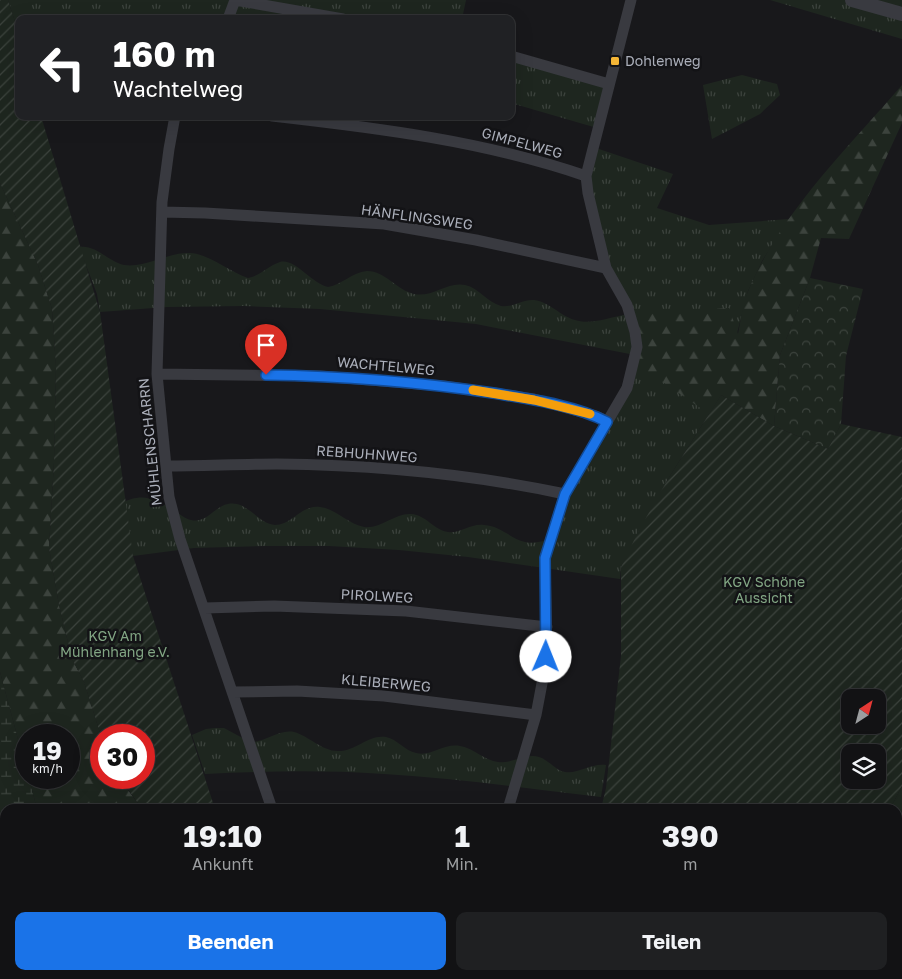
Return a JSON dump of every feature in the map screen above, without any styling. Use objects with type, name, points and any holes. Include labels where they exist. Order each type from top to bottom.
[{"type":"street","points":[[229,15],[235,0],[320,15]]},
{"type":"street","points":[[509,804],[536,715],[546,657],[545,558],[565,494],[627,388],[637,347],[635,332],[627,305],[606,268],[588,194],[586,176],[631,0]]},
{"type":"street","points":[[852,0],[902,14]]},
{"type":"street","points":[[515,57],[609,84]]},
{"type":"street","name":"MÜHLENSCHARRN","points":[[174,120],[162,212],[157,374],[169,497],[180,539],[270,804]]},
{"type":"street","name":"GIMPELWEG","points":[[307,120],[434,138],[516,154],[586,176]]},
{"type":"street","name":"HÄNFLINGSWEG","points":[[162,212],[384,224],[476,240],[606,268]]},
{"type":"street","name":"WACHTELWEG","points":[[157,374],[320,376],[444,386],[534,400],[596,416],[607,422]]},
{"type":"street","name":"REBHUHNWEG","points":[[166,466],[277,464],[358,467],[509,483],[565,494]]},
{"type":"street","name":"PIROLWEG","points":[[205,608],[274,606],[406,612],[547,627]]},
{"type":"street","name":"KLEIBERWEG","points":[[232,692],[297,691],[384,696],[536,715]]},
{"type":"green space","name":"KGV Am Mühlenhang e.V.","points":[[0,0],[8,0],[15,22],[15,120],[42,120],[100,312],[133,556],[213,804],[138,804],[128,789],[155,789],[155,724],[97,724],[84,682],[72,659],[59,605],[49,548],[54,462],[56,367],[52,309],[38,265],[0,183]]},
{"type":"green space","points":[[8,0],[466,0],[463,15],[15,15],[15,22]]},
{"type":"green space","points":[[770,0],[902,0],[902,39]]},
{"type":"green space","points":[[515,57],[609,84],[597,128],[515,104]]},
{"type":"green space","points":[[742,75],[777,84],[780,95],[760,114],[712,139],[703,85]]},
{"type":"green space","points":[[902,85],[902,123],[849,239],[821,238],[810,278],[780,355],[774,426],[721,395],[709,414],[634,362],[630,314],[729,308],[738,334],[749,289],[779,233],[818,181]]},
{"type":"green space","points":[[593,147],[673,174],[657,208],[709,225],[789,219],[762,261],[748,291],[721,395],[668,479],[621,567],[620,579],[468,557],[399,550],[329,546],[194,548],[133,556],[119,504],[135,498],[154,500],[185,518],[196,521],[228,504],[241,505],[263,521],[275,525],[287,522],[302,511],[320,507],[326,508],[364,527],[376,526],[399,516],[411,514],[421,517],[443,531],[448,532],[484,525],[496,528],[525,542],[551,539],[565,494],[607,421],[635,355],[476,324],[320,309],[244,306],[167,307],[100,312],[97,294],[79,247],[91,248],[124,265],[148,263],[172,255],[195,254],[210,259],[248,278],[280,262],[286,262],[298,267],[322,285],[328,287],[367,271],[380,274],[402,289],[414,294],[427,294],[459,284],[475,289],[501,306],[534,300],[545,303],[575,320],[586,322],[599,320],[629,314],[606,268],[588,193]]},
{"type":"green space","points":[[0,183],[38,265],[52,309],[56,367],[54,462],[49,548],[59,605],[72,659],[84,682],[97,724],[90,724],[90,789],[127,789],[138,804],[36,804],[32,789],[80,789],[80,724],[15,724],[15,728],[0,672]]},
{"type":"green space","points":[[810,278],[863,289],[846,356],[841,424],[828,449],[774,426],[780,355]]},
{"type":"green space","name":"KGV Schöne Aussicht","points":[[721,395],[774,426],[828,449],[841,424],[902,437],[902,786],[893,804],[602,804],[606,788],[621,656],[621,567],[639,530],[668,479]]},
{"type":"green space","points":[[0,672],[15,728],[15,789],[32,789],[36,804],[0,804]]},
{"type":"green space","points":[[224,728],[250,742],[256,742],[282,732],[294,732],[333,751],[345,750],[374,738],[386,737],[408,750],[422,754],[448,746],[460,746],[498,762],[509,762],[529,756],[539,757],[565,772],[606,765],[601,797],[466,781],[384,774],[295,771],[205,774],[192,735],[206,729]]},
{"type":"green space","points":[[902,786],[902,804],[893,804]]},
{"type":"slow traffic","points":[[473,390],[534,400],[590,414]]},
{"type":"place","name":"Dohlenweg","points":[[615,61]]},
{"type":"route","points":[[266,375],[320,376],[444,386],[534,400],[596,416],[607,422],[565,494],[545,558],[546,657]]}]
